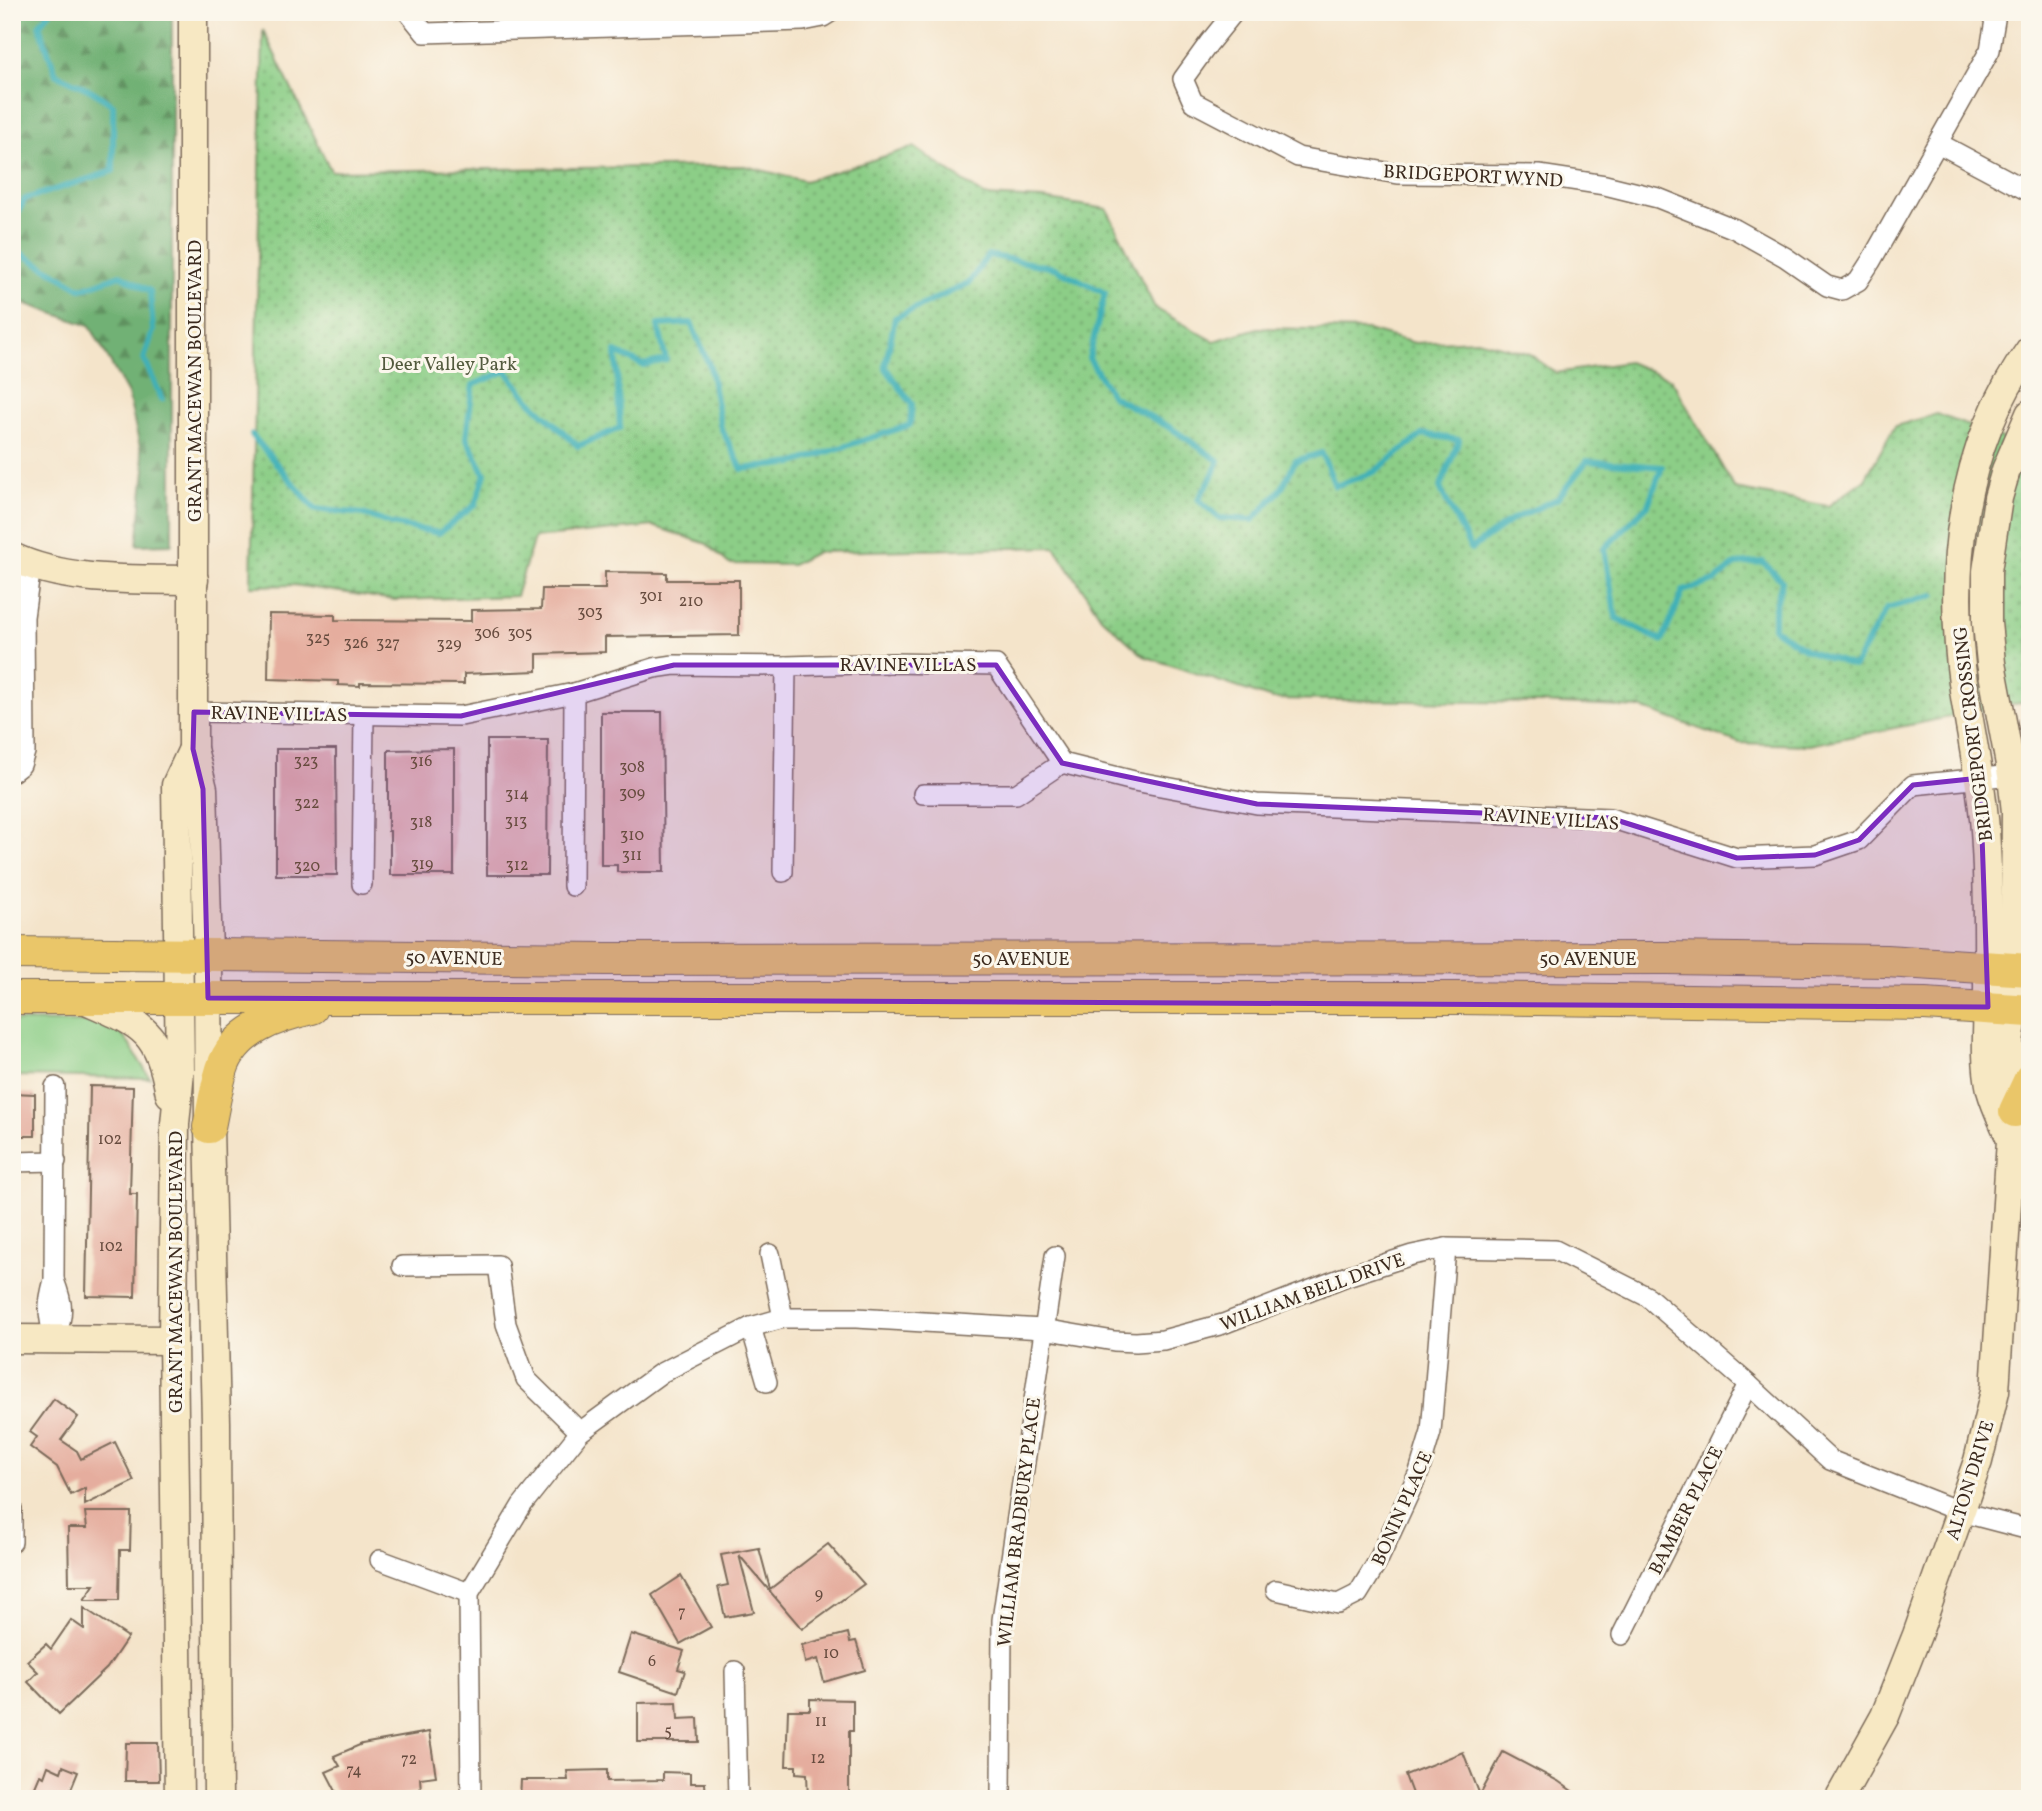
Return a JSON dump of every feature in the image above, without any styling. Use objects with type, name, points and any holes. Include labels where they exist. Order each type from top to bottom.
[{"type":"main road","name":"GRANT MACEWAN BOULEVARD","points":[[193,12],[194,712],[193,750],[176,785],[193,954],[194,998],[209,1127],[216,1422],[218,1799]]},
{"type":"main road","name":"BRIDGEPORT CROSSING","points":[[2010,968],[1986,848],[1980,778],[1960,651],[1959,601],[1962,522],[1974,460],[2001,395],[2030,350]]},
{"type":"main road","name":"BRIDGEPORT CROSSING","points":[[2011,1009],[2015,812],[2012,775],[1991,663],[1987,623],[1987,571],[1998,498],[2010,460],[2030,414]]},
{"type":"main road","points":[[21,561],[103,577],[194,580]]},
{"type":"main road","name":"50 AVENUE","points":[[12,953],[607,959],[1667,958],[1886,961],[2010,968]]},
{"type":"main road","name":"50 AVENUE","points":[[12,998],[1458,998],[1805,1002],[2011,1009]]},
{"type":"main road","points":[[82,998],[126,1018],[150,1035],[165,1068],[175,1124]]},
{"type":"main road","name":"GRANT MACEWAN BOULEVARD","points":[[179,1799],[173,1340],[175,1124],[180,1072],[194,998]]},
{"type":"main road","points":[[209,1127],[222,1066],[230,1052],[251,1031],[281,1017],[354,999]]},
{"type":"main road","name":"ALTON DRIVE","points":[[1839,1799],[1885,1716],[1917,1635],[1978,1461],[1995,1391],[2013,1125],[1992,1092],[1986,1044],[2011,1009]]},
{"type":"main road","points":[[2013,1125],[2030,1079]]},
{"type":"main road","points":[[12,1339],[173,1340]]},
{"type":"street","points":[[408,12],[425,33],[803,21],[823,17],[831,12]]},
{"type":"street","name":"BRIDGEPORT WYND","points":[[1234,12],[1184,79],[1193,102],[1298,157],[1398,174],[1539,175],[1631,191],[1658,198],[1735,229],[1785,257],[1827,286],[1842,290],[1858,281],[1990,50],[1995,20],[1989,12]]},
{"type":"street","points":[[1938,143],[2030,192]]},
{"type":"street","points":[[12,772],[21,765],[25,752],[21,561]]},
{"type":"street","name":"RAVINE VILLAS","points":[[194,712],[461,716],[575,693],[674,664],[996,665],[1062,763],[1134,781],[1256,804],[1610,818],[1737,858],[1815,855],[1859,840],[1913,785],[2012,775]]},
{"type":"street","points":[[783,872],[786,666]]},
{"type":"street","points":[[573,886],[575,693]]},
{"type":"street","name":"RAVINE VILLAS","points":[[362,884],[364,715]]},
{"type":"street","points":[[923,794],[1016,794],[1062,763]]},
{"type":"street","points":[[55,1087],[54,1280],[62,1301],[63,1317],[55,1339]]},
{"type":"street","points":[[12,1162],[56,1161]]},
{"type":"street","name":"WILLIAM BELL DRIVE","points":[[469,1593],[522,1505],[580,1432],[661,1373],[751,1327],[783,1318],[856,1318],[1043,1329],[1114,1341],[1163,1340],[1223,1324],[1383,1264],[1446,1248],[1555,1250],[1648,1297],[1830,1460],[1961,1512],[2030,1530]]},
{"type":"street","name":"BONIN PLACE","points":[[1276,1590],[1338,1604],[1358,1594],[1377,1563],[1419,1472],[1432,1433],[1446,1248]]},
{"type":"street","points":[[770,1254],[783,1318]]},
{"type":"street","points":[[1043,1329],[1055,1256]]},
{"type":"street","points":[[402,1266],[498,1265],[506,1324],[526,1379],[580,1432]]},
{"type":"street","points":[[751,1327],[767,1382]]},
{"type":"street","name":"WILLIAM BRADBURY PLACE","points":[[1001,1799],[1002,1620],[1043,1329]]},
{"type":"street","name":"BAMBER PLACE","points":[[1622,1635],[1748,1384]]},
{"type":"street","points":[[12,1509],[12,1542]]},
{"type":"street","points":[[380,1560],[469,1593],[471,1799]]},
{"type":"street","points":[[735,1671],[738,1799]]},
{"type":"highlighted area","points":[[674,665],[996,665],[1062,763],[1257,804],[1610,818],[1737,858],[1815,855],[1859,840],[1913,785],[1980,778],[1988,1007],[208,998],[203,789],[193,749],[194,712],[461,716]]},
{"type":"green space","points":[[12,12],[172,12],[172,544],[137,545],[145,469],[128,394],[90,326],[12,299],[12,159],[16,151],[16,80],[12,70]]},
{"type":"green space","name":"Deer Valley Park","points":[[263,30],[331,171],[745,166],[805,181],[914,147],[985,196],[1043,199],[1107,209],[1155,308],[1214,341],[1258,328],[1367,330],[1415,343],[1477,340],[1528,353],[1556,373],[1628,362],[1671,379],[1735,489],[1828,506],[1865,479],[1895,426],[1937,414],[2030,449],[2030,701],[1809,745],[1740,743],[1641,708],[1540,703],[1272,699],[1144,656],[1101,617],[1055,547],[817,552],[792,565],[729,564],[707,544],[653,526],[534,538],[516,596],[394,600],[294,585],[251,586]]},
{"type":"green space","points":[[12,1021],[111,1022],[126,1039],[150,1078],[12,1076]]},
{"type":"building","points":[[605,572],[667,573],[667,580],[739,580],[739,635],[605,637],[605,652],[537,654],[537,671],[464,674],[464,684],[360,683],[360,686],[338,685],[338,681],[268,679],[269,614],[335,615],[335,620],[471,621],[471,610],[541,609],[542,589],[605,589]]},
{"type":"building","points":[[601,712],[662,712],[664,872],[617,872],[617,865],[601,865]]},
{"type":"building","points":[[487,740],[548,740],[547,875],[487,875]]},
{"type":"building","points":[[276,749],[336,749],[337,875],[276,875]]},
{"type":"building","points":[[454,749],[454,875],[390,875],[388,750]]},
{"type":"building","points":[[90,1086],[133,1087],[130,1194],[137,1194],[135,1297],[86,1296]]},
{"type":"building","points":[[12,1093],[35,1094],[35,1136],[12,1136]]},
{"type":"building","points":[[54,1399],[78,1417],[61,1440],[77,1451],[81,1459],[115,1442],[134,1481],[85,1505],[85,1488],[71,1495],[57,1467],[30,1447],[37,1437],[30,1432]]},
{"type":"building","points":[[85,1512],[131,1512],[130,1550],[120,1550],[119,1600],[84,1600],[94,1585],[69,1585],[68,1528],[87,1528]]},
{"type":"building","points":[[828,1544],[864,1584],[802,1629],[739,1555],[754,1612],[725,1617],[718,1587],[728,1585],[721,1555],[759,1548],[770,1589]]},
{"type":"building","points":[[681,1576],[711,1627],[680,1644],[652,1595]]},
{"type":"building","points":[[84,1608],[128,1637],[107,1668],[59,1714],[28,1682],[38,1672],[27,1661],[46,1644],[51,1649],[71,1620],[84,1629]]},
{"type":"building","points":[[848,1633],[850,1642],[856,1641],[865,1670],[824,1682],[818,1659],[805,1663],[802,1645]]},
{"type":"building","points":[[631,1634],[684,1651],[678,1669],[685,1671],[678,1692],[619,1672]]},
{"type":"building","points":[[810,1699],[853,1700],[853,1731],[849,1731],[849,1799],[808,1799],[807,1774],[796,1773],[796,1766],[786,1766],[788,1710],[810,1710]]},
{"type":"building","points":[[677,1702],[678,1719],[698,1718],[699,1742],[638,1742],[638,1703]]},
{"type":"building","points":[[429,1732],[436,1776],[420,1778],[421,1791],[379,1799],[360,1799],[356,1792],[340,1799],[326,1772],[340,1766],[334,1756],[362,1744]]},
{"type":"building","points":[[126,1743],[158,1743],[159,1781],[125,1781]]},
{"type":"building","points":[[1463,1752],[1480,1795],[1503,1752],[1558,1781],[1583,1799],[1478,1799],[1479,1796],[1470,1799],[1414,1799],[1405,1775]]},
{"type":"building","points":[[48,1766],[61,1772],[63,1766],[78,1772],[67,1799],[30,1799],[40,1775],[44,1777]]},
{"type":"building","points":[[607,1770],[607,1781],[663,1780],[663,1772],[690,1773],[690,1783],[705,1783],[706,1799],[520,1799],[521,1780],[568,1780],[567,1771]]},
{"type":"waterway","points":[[12,223],[25,199],[113,171],[113,105],[92,91],[56,74],[39,25],[50,12]]},
{"type":"waterway","points":[[12,248],[82,289],[120,275],[150,291],[153,331],[144,359],[162,399]]},
{"type":"waterway","points":[[252,435],[315,509],[363,514],[391,524],[439,533],[475,505],[485,474],[466,438],[473,385],[506,371],[529,400],[578,446],[620,428],[616,352],[643,365],[666,360],[658,325],[691,323],[710,367],[721,428],[742,469],[794,463],[910,425],[912,404],[885,367],[895,318],[969,283],[988,255],[1055,268],[1105,293],[1089,358],[1112,396],[1171,428],[1219,461],[1198,499],[1219,518],[1253,520],[1282,488],[1295,461],[1322,453],[1335,486],[1374,472],[1423,434],[1459,440],[1440,488],[1471,549],[1511,520],[1557,499],[1587,461],[1662,467],[1648,505],[1604,549],[1616,618],[1662,641],[1683,591],[1715,581],[1736,564],[1763,562],[1782,581],[1774,612],[1774,629],[1806,650],[1854,666],[1887,608],[1934,595]]}]
